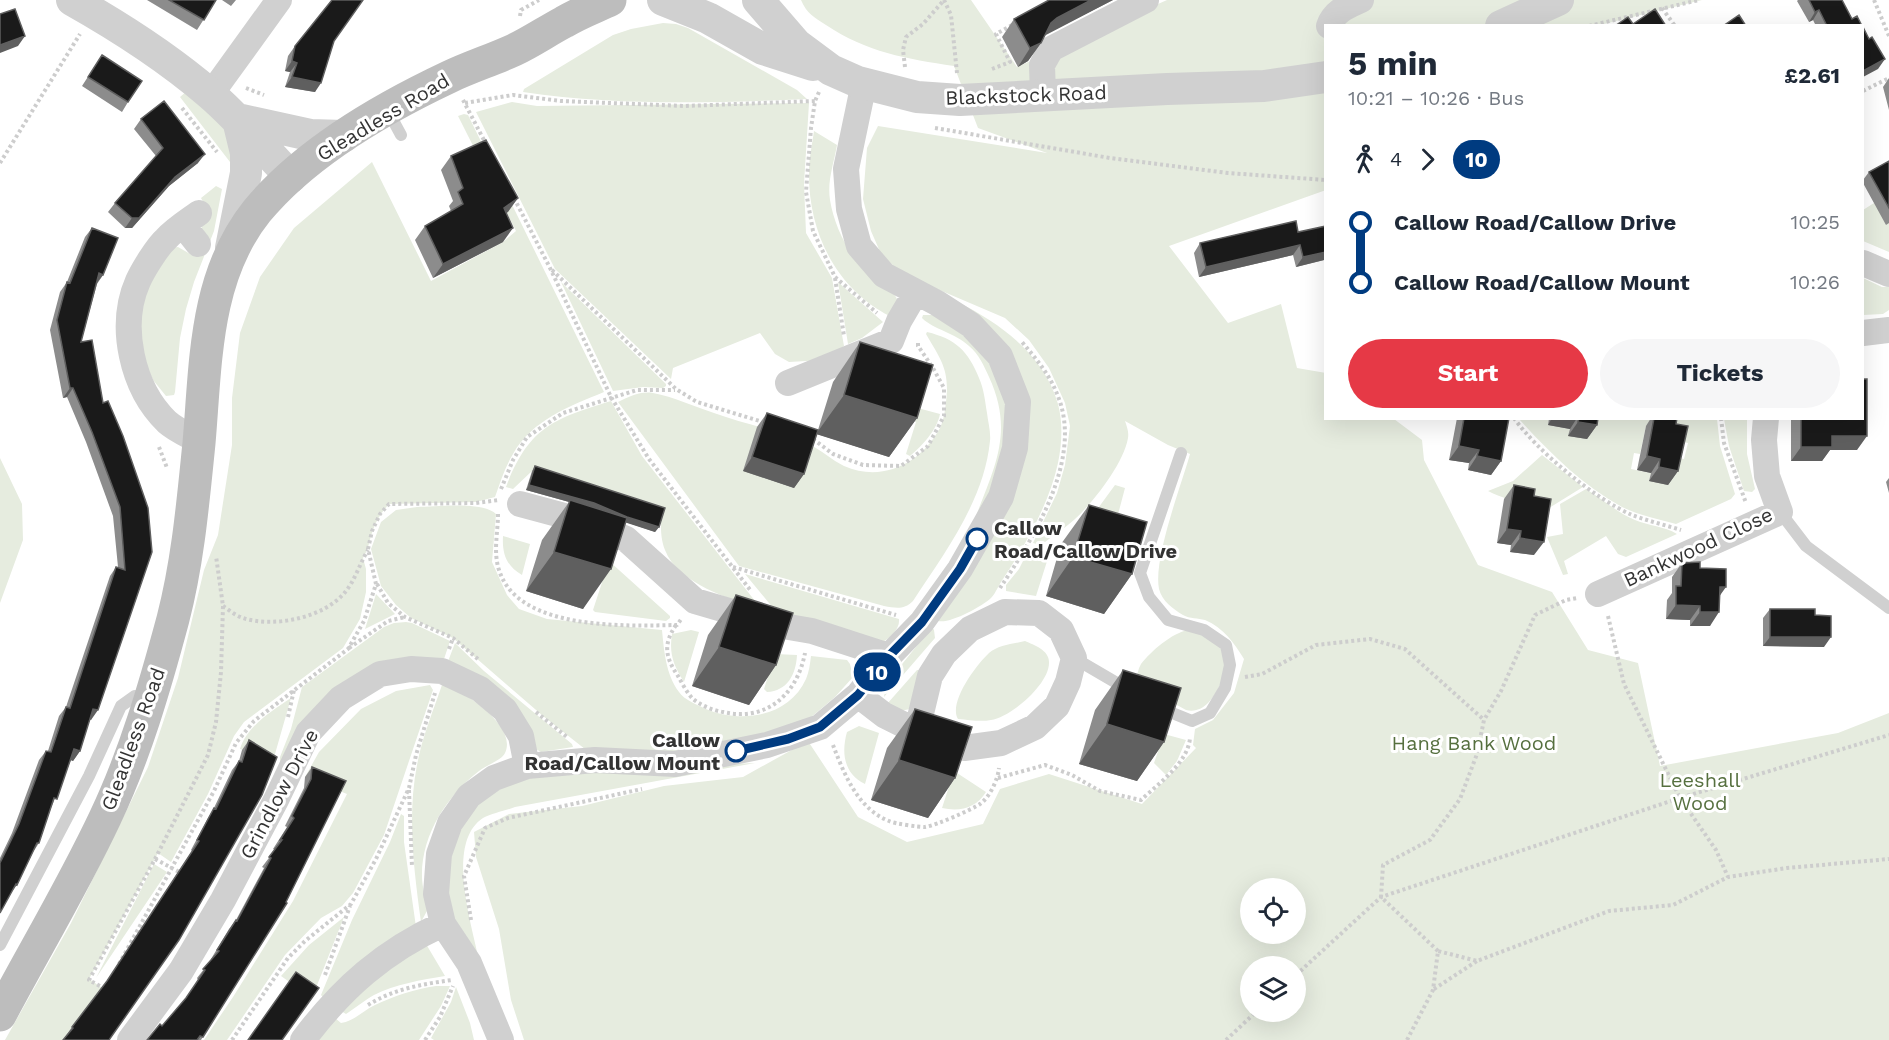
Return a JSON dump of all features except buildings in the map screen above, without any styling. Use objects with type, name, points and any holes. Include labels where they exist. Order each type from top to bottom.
[{"type":"main road","name":"Gleadless Road","points":[[0,1015],[51,925],[106,816],[129,760],[149,700],[174,617],[186,559],[209,323],[214,299],[229,260],[255,214],[305,164],[344,136],[394,122],[458,90],[517,48],[595,3]]},
{"type":"street","points":[[211,94],[279,0]]},
{"type":"street","points":[[663,0],[708,18],[763,49],[831,70]]},
{"type":"street","name":"Blackstock Road","points":[[758,0],[795,44],[831,70],[864,83],[917,97],[973,100],[1264,86],[1324,77]]},
{"type":"street","points":[[1042,96],[1042,65],[1051,49],[1146,0]]},
{"type":"street","points":[[1330,24],[1342,9],[1361,0]]},
{"type":"street","points":[[1505,24],[1558,0]]},
{"type":"street","points":[[89,4],[211,94],[291,177]]},
{"type":"street","points":[[501,1040],[469,963],[443,924],[436,894],[439,854],[450,823],[470,796],[494,778],[527,766],[595,760],[675,764],[788,739],[820,727],[858,695],[889,656],[922,622],[960,569],[1001,496],[1015,448],[1018,402],[1000,356],[970,325],[937,303],[884,275],[859,246],[849,209],[846,169],[864,83]]},
{"type":"street","points":[[237,120],[310,135],[344,136]]},
{"type":"street","points":[[229,260],[246,173],[246,153],[237,120]]},
{"type":"street","points":[[193,228],[165,239],[138,280],[130,309],[130,349],[137,375],[149,400],[168,422],[199,441]]},
{"type":"street","points":[[1864,263],[1889,274]]},
{"type":"street","points":[[788,383],[891,341],[898,321],[916,292]]},
{"type":"street","points":[[1864,333],[1889,330]]},
{"type":"street","name":"Bankwood Close","points":[[1600,593],[1780,512],[1767,476],[1764,440],[1766,420]]},
{"type":"street","points":[[509,502],[587,522],[626,539],[695,601],[777,625],[812,631],[889,656]]},
{"type":"street","points":[[858,695],[884,715],[934,740],[964,748],[1001,743],[1035,727],[1057,706],[1068,682],[1074,658],[1061,630],[1039,613],[1005,612],[970,629],[944,654],[930,676],[917,730]]},
{"type":"street","name":"Grindlow Drive","points":[[130,1040],[181,970],[223,900],[308,734],[341,698],[380,674],[411,669],[442,670],[480,689],[505,710],[521,736],[527,766]]},
{"type":"street","points":[[303,1040],[327,1008],[372,966],[412,940],[443,924]]},
{"type":"lane","points":[[1153,705],[1192,721],[1210,713],[1225,688],[1230,665],[1226,645],[1204,630],[1168,620],[1149,597],[1140,573],[1181,453]]},
{"type":"lane","points":[[1780,512],[1806,546],[1889,608]]},
{"type":"lane","points":[[1074,658],[1133,693]]},
{"type":"lane","points":[[0,945],[89,776],[122,706],[135,696],[149,700]]},
{"type":"path","points":[[899,92],[905,65],[903,50],[906,37],[923,24],[944,0],[973,100]]},
{"type":"path","points":[[1597,24],[1699,0]]},
{"type":"path","points":[[1874,0],[1889,36]]},
{"type":"path","points":[[0,163],[89,4]]},
{"type":"path","points":[[1662,8],[1674,24]]},
{"type":"path","points":[[973,100],[986,72],[1010,62],[996,34],[1016,23]]},
{"type":"path","points":[[1864,90],[1889,78]]},
{"type":"path","points":[[242,86],[267,97]]},
{"type":"path","points":[[458,90],[561,101],[685,106],[815,101]]},
{"type":"path","points":[[458,90],[486,144]]},
{"type":"path","points":[[180,106],[218,153]]},
{"type":"path","points":[[927,126],[1110,158],[1228,173],[1324,180]]},
{"type":"path","points":[[513,196],[611,397],[649,459],[777,625]]},
{"type":"path","points":[[550,268],[676,390],[697,402],[774,425]]},
{"type":"path","points":[[835,277],[846,348],[845,361]]},
{"type":"path","points":[[807,435],[833,454],[863,465],[901,466],[928,446],[944,416],[944,388],[918,346],[918,336]]},
{"type":"path","points":[[676,390],[637,390],[611,397],[563,413],[527,437],[513,460],[509,502],[496,542],[499,570],[512,593],[529,606],[578,621],[637,626],[677,625]]},
{"type":"path","points":[[1515,420],[1525,434],[1545,454],[1594,492],[1631,514],[1717,540]]},
{"type":"path","points":[[1721,420],[1724,442],[1733,472],[1754,523]]},
{"type":"path","points":[[168,422],[158,443],[168,471]]},
{"type":"path","points":[[223,606],[243,618],[274,622],[305,617],[326,608],[346,591],[368,549],[372,531],[380,514],[389,504],[509,502]]},
{"type":"path","points":[[348,649],[364,621],[376,584],[368,549]]},
{"type":"path","points":[[104,989],[89,980],[155,859],[207,754],[216,722],[221,672],[223,606],[215,551]]},
{"type":"path","points":[[732,567],[922,622]]},
{"type":"path","points":[[1381,897],[1383,865],[1430,840],[1460,799],[1477,754],[1484,720],[1501,691],[1535,615],[1566,600],[1600,593],[1624,684],[1680,798],[1716,850],[1728,877]]},
{"type":"path","points":[[695,601],[669,636],[667,651],[672,667],[692,698],[711,709],[739,716],[765,711],[786,695],[802,671],[812,631]]},
{"type":"path","points":[[116,969],[214,791],[236,743],[255,721],[348,649],[388,621],[405,617]]},
{"type":"path","points":[[232,1040],[288,958],[305,941],[351,904],[376,859],[409,789],[416,755],[453,638]]},
{"type":"path","points":[[1227,680],[1262,674],[1316,645],[1370,639],[1405,649],[1484,720]]},
{"type":"path","points":[[828,719],[832,743],[844,773],[863,804],[889,821],[925,826],[982,803],[998,778],[1001,743]]},
{"type":"path","points":[[998,778],[1045,765],[1072,775],[1100,791],[1141,800],[1169,774],[1189,749],[1192,721]]},
{"type":"path","points":[[1306,966],[1381,897],[1680,798],[1889,735]]},
{"type":"path","points":[[473,930],[464,876],[485,828],[508,818],[653,787]]},
{"type":"path","points":[[155,859],[182,874]]},
{"type":"path","points":[[1433,990],[1477,961],[1609,911],[1673,905],[1728,877],[1788,868],[1889,859]]},
{"type":"path","points":[[1381,897],[1438,951],[1477,961]]},
{"type":"path","points":[[1407,1040],[1433,990],[1438,951]]},
{"type":"path","points":[[425,1040],[440,1017],[456,980],[469,963]]},
{"type":"path","points":[[99,997],[110,979]]},
{"type":"path","points":[[1226,1040],[1245,1022]]},
{"type":"green space","points":[[801,0],[971,0],[1017,67],[1167,0],[1702,0],[1604,24],[1324,24],[1324,191],[1169,246],[1228,323],[1281,304],[1297,368],[1324,373],[1324,420],[1395,420],[1422,440],[1424,460],[1478,565],[1552,592],[1588,650],[1638,663],[1660,766],[1838,733],[1889,713],[1889,1040],[524,1040],[511,1000],[499,929],[476,857],[474,832],[509,814],[582,806],[664,786],[743,777],[808,741],[858,817],[907,842],[983,824],[1000,789],[1049,774],[1142,804],[1196,748],[1193,745],[1195,729],[1213,720],[1234,693],[1244,659],[1218,627],[1205,620],[1179,613],[1165,601],[1160,593],[1158,576],[1160,560],[1190,454],[1168,445],[1125,421],[1128,434],[1126,447],[1104,486],[1069,524],[1041,545],[1033,543],[1057,493],[1065,465],[1070,426],[1065,403],[1049,368],[1029,340],[1005,318],[902,274],[881,254],[871,231],[863,199],[867,148],[878,126],[1047,153],[978,128],[954,66],[903,57],[872,48],[841,34],[814,17]]},
{"type":"green space","points":[[663,23],[688,28],[797,90],[807,99],[701,102],[629,101],[594,100],[523,92],[524,89],[613,35]]},
{"type":"green space","points":[[187,91],[224,126],[238,160],[230,162],[180,97]]},
{"type":"green space","points":[[512,102],[537,106],[809,103],[804,184],[806,233],[832,278],[844,346],[824,360],[789,362],[775,354],[760,333],[673,368],[671,379],[555,269],[476,112]]},
{"type":"green space","points":[[468,115],[604,392],[553,416],[530,432],[510,459],[495,497],[476,502],[389,504],[376,523],[363,558],[366,569],[366,592],[360,619],[343,648],[244,722],[234,736],[208,794],[171,862],[158,853],[89,979],[104,989],[69,1040],[5,1040],[71,923],[148,767],[178,678],[204,570],[218,535],[232,445],[232,398],[240,333],[260,277],[294,228],[372,162],[431,281],[503,242],[516,231],[458,116]]},
{"type":"green space","points":[[814,131],[837,145],[829,193],[832,211],[840,233],[858,262],[896,297],[898,305],[896,319],[876,308],[858,294],[830,259],[821,239],[810,195],[809,167]]},
{"type":"green space","points":[[216,186],[222,189],[214,231],[186,309],[180,338],[175,392],[174,395],[166,396],[153,380],[140,351],[136,304],[170,248],[178,247],[192,255],[208,211],[201,198]]},
{"type":"green space","points":[[1874,203],[1889,223],[1889,252],[1864,241],[1864,209]]},
{"type":"green space","points":[[1864,278],[1882,287],[1889,287],[1889,310],[1883,314],[1864,315]]},
{"type":"green space","points":[[561,282],[666,384],[666,386],[613,391]]},
{"type":"green space","points":[[838,282],[883,322],[862,338],[848,344]]},
{"type":"green space","points":[[958,302],[1005,331],[1032,356],[1043,370],[1058,404],[1061,441],[1054,478],[1043,508],[1028,538],[994,594],[986,602],[965,614],[950,620],[938,621],[1027,410]]},
{"type":"green space","points":[[923,315],[936,315],[946,320],[985,352],[1006,398],[1005,444],[988,497],[976,516],[990,481],[999,448],[1000,414],[996,396],[983,364],[973,349],[957,337],[927,322],[922,318]]},
{"type":"green space","points":[[927,332],[946,338],[960,348],[970,360],[983,391],[990,441],[980,484],[961,525],[913,601],[903,607],[884,606],[739,566],[618,402],[644,393],[661,395],[798,439],[844,466],[859,471],[887,471],[912,460],[932,440],[940,428],[945,409],[947,382],[943,366]]},
{"type":"green space","points":[[611,401],[642,456],[762,610],[707,589],[681,572],[672,562],[663,545],[661,512],[532,471],[513,489],[506,487],[524,451],[545,428],[558,420]]},
{"type":"green space","points":[[914,407],[940,414],[932,432],[910,456],[906,454],[916,422],[910,419]]},
{"type":"green space","points":[[1520,420],[1549,420],[1548,425],[1570,429],[1589,420],[1717,420],[1720,446],[1735,494],[1731,499],[1676,524],[1641,515],[1622,507],[1593,489],[1554,456]],"holes":[[[1646,426],[1666,438],[1688,443],[1684,459],[1674,457],[1649,481],[1651,473],[1631,469],[1634,453],[1640,454]]]},
{"type":"green space","points":[[1724,420],[1747,420],[1747,454],[1755,489],[1752,492],[1744,491],[1729,446]]},
{"type":"green space","points":[[1542,455],[1583,487],[1541,513],[1488,491],[1513,481]]},
{"type":"green space","points":[[0,458],[22,504],[23,540],[0,603]]},
{"type":"green space","points":[[1115,485],[1125,488],[1116,522],[1096,511]]},
{"type":"green space","points":[[1586,489],[1629,517],[1677,534],[1626,557],[1618,554],[1606,536],[1564,561],[1568,574],[1563,575],[1547,537],[1563,534],[1560,504]]},
{"type":"green space","points":[[470,506],[481,507],[496,514],[492,562],[507,595],[519,609],[547,619],[662,630],[666,662],[671,678],[684,697],[706,709],[720,714],[749,716],[776,709],[798,692],[807,676],[811,656],[847,660],[853,677],[835,697],[803,724],[712,750],[590,753],[543,716],[453,638],[411,618],[396,605],[381,586],[371,549],[381,522],[396,510],[417,507]]},
{"type":"green space","points":[[503,536],[530,544],[522,575],[512,568],[506,558]]},
{"type":"green space","points":[[1029,549],[1049,555],[1036,596],[1006,591],[1006,585],[1019,569]]},
{"type":"green space","points":[[609,561],[670,618],[666,621],[595,612],[593,610]]},
{"type":"green space","points":[[745,574],[899,619],[898,626],[883,642],[778,614]]},
{"type":"green space","points":[[376,594],[395,614],[365,629]]},
{"type":"green space","points":[[406,622],[450,641],[443,662],[402,659],[280,765],[280,757],[291,729],[302,687],[384,627]]},
{"type":"green space","points":[[932,627],[935,638],[884,697],[886,684]]},
{"type":"green space","points":[[691,630],[699,632],[684,682],[673,659],[672,634]]},
{"type":"green space","points":[[1188,630],[1218,645],[1223,654],[1226,669],[1225,677],[1211,700],[1202,708],[1192,711],[1186,710],[1135,682],[1141,664],[1150,654],[1162,643]]},
{"type":"green space","points":[[1025,641],[1047,654],[1049,662],[1048,671],[1036,689],[1018,706],[999,718],[983,721],[958,719],[956,712],[960,694],[971,675],[989,653],[1006,645]]},
{"type":"green space","points":[[455,643],[484,671],[573,747],[541,752],[534,748],[447,664]]},
{"type":"green space","points":[[775,654],[797,655],[795,669],[785,685],[780,689],[767,692],[764,689]]},
{"type":"green space","points":[[919,670],[910,709],[900,711],[887,704]]},
{"type":"green space","points":[[443,682],[475,701],[486,711],[504,732],[507,742],[503,756],[479,771],[456,792],[431,832],[423,861],[422,877],[428,909],[421,922],[416,883],[412,804],[422,744]]},
{"type":"green space","points":[[430,685],[433,690],[384,835],[353,893],[342,906],[321,918],[285,955],[227,1040],[204,1040],[293,901],[347,794],[305,777],[319,752],[361,709],[396,691]]},
{"type":"green space","points":[[291,698],[273,761],[240,749],[254,726]]},
{"type":"green space","points":[[859,726],[879,733],[865,784],[852,775],[848,769],[844,748],[847,732]]},
{"type":"green space","points":[[1164,734],[1186,740],[1177,761],[1166,775],[1154,763]]},
{"type":"green space","points":[[755,763],[515,807],[483,818],[472,830],[465,846],[463,864],[467,906],[479,961],[443,899],[453,830],[477,798],[543,772]]},
{"type":"green space","points":[[954,771],[986,792],[977,802],[967,808],[942,808]]},
{"type":"green space","points":[[401,814],[404,816],[404,842],[416,927],[325,1000],[321,995],[352,920]]},
{"type":"green space","points":[[154,864],[167,872],[96,978]]},
{"type":"green space","points":[[344,917],[312,998],[281,976],[309,945]]},
{"type":"green space","points":[[426,944],[445,976],[391,988],[374,995],[346,1014],[341,1011],[371,982]]},
{"type":"green space","points":[[436,986],[450,986],[441,1006],[419,1040],[318,1040],[335,1018],[341,1023],[346,1022],[370,1007],[390,999]]},
{"type":"green space","points":[[456,987],[474,1040],[434,1040],[431,1038],[451,1002]]},
{"type":"bus line","name":"10","points":[[736,751],[788,739],[820,727],[858,695],[889,656],[922,622],[960,569],[977,539]]},
{"type":"place","name":"Callow Road/Callow Drive","points":[[977,539]]},
{"type":"place","name":"Callow Road/Callow Mount","points":[[736,751]]},
{"type":"park label","name":"Hang Bank Wood","points":[[1474,743]]},
{"type":"park label","name":"Leeshall Wood","points":[[1700,792]]}]
